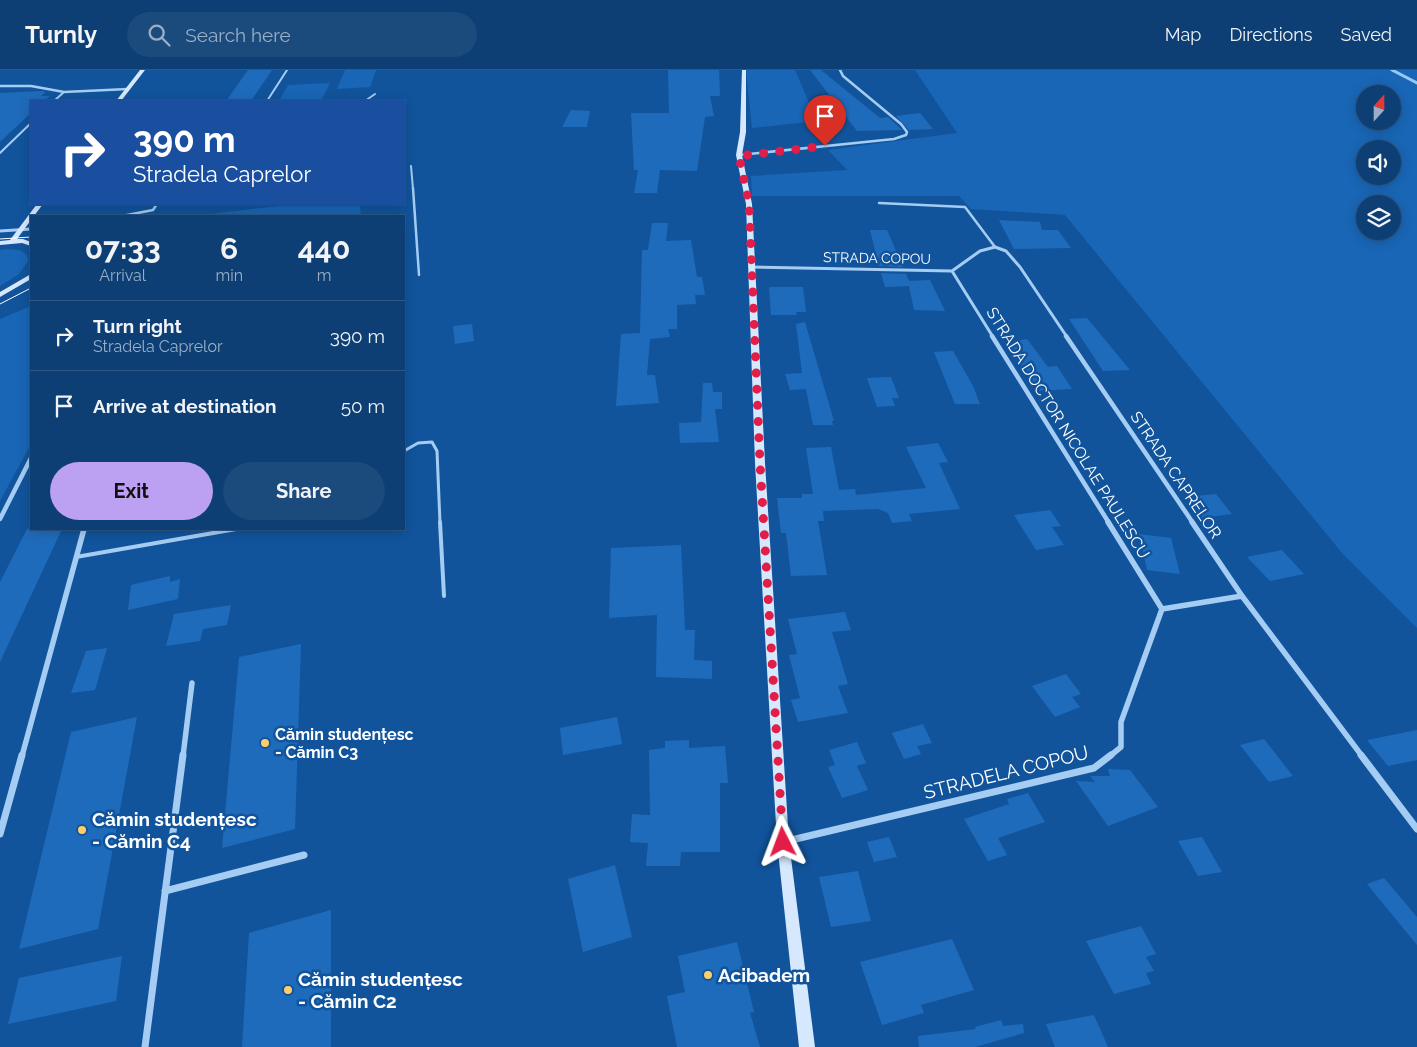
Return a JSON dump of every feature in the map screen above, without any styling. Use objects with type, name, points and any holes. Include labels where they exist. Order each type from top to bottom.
[{"type":"street","points":[[119,100],[143,70]]},
{"type":"street","points":[[744,70],[743,132],[739,156],[749,204],[750,267],[783,842],[808,1047]]},
{"type":"street","points":[[739,156],[894,139],[906,135],[907,132],[901,124],[842,76],[840,70]]},
{"type":"street","points":[[0,86],[30,86],[64,92],[128,89]]},
{"type":"street","points":[[13,241],[30,218]]},
{"type":"street","points":[[0,231],[30,229]]},
{"type":"street","points":[[0,243],[13,241],[30,244]]},
{"type":"street","name":"STRADA COPOU","points":[[750,267],[952,271],[980,251],[996,247]]},
{"type":"street","name":"STRADA CAPRELOR","points":[[996,247],[1006,251],[1020,267],[1242,596],[1417,829]]},
{"type":"street","name":"STRADA DOCTOR NICOLAE PAULESCU","points":[[952,271],[1162,609]]},
{"type":"street","points":[[0,296],[30,277]]},
{"type":"street","points":[[0,519],[30,460]]},
{"type":"street","points":[[0,834],[84,530]]},
{"type":"street","points":[[1162,609],[1242,596]]},
{"type":"street","name":"STRADELA COPOU","points":[[783,842],[1094,768],[1121,747],[1121,722],[1162,609]]},
{"type":"street","points":[[145,1047],[192,683]]},
{"type":"street","points":[[165,891],[304,855]]},
{"type":"lane","points":[[268,100],[287,70]]},
{"type":"lane","points":[[55,100],[64,92]]},
{"type":"lane","points":[[366,100],[375,94]]},
{"type":"lane","points":[[0,153],[30,124]]},
{"type":"lane","points":[[411,166],[419,275]]},
{"type":"lane","name":"STRADA CAPRELOR","points":[[879,203],[965,207],[996,247]]},
{"type":"lane","points":[[127,215],[153,210],[156,205]]},
{"type":"lane","points":[[405,450],[418,443],[432,442],[437,452],[444,596]]},
{"type":"lane","points":[[76,557],[230,530]]},
{"type":"shaded area","points":[[345,70],[376,70],[370,87],[337,89]]},
{"type":"shaded area","points":[[746,70],[795,70],[817,121],[752,128]]},
{"type":"shaded area","points":[[915,70],[1417,70],[1417,628],[1342,553],[1065,215],[971,209],[959,196],[752,196],[751,176],[847,170],[828,150],[957,133]]},
{"type":"shaded area","points":[[330,83],[322,100],[280,100],[288,85]]},
{"type":"shaded area","points":[[286,205],[360,205],[361,215],[210,215]]},
{"type":"shaded area","points":[[0,250],[20,250],[27,255],[28,261],[19,274],[0,286]]},
{"type":"shaded area","points":[[30,306],[30,446],[0,501],[0,319]]},
{"type":"building","points":[[248,70],[272,70],[252,100],[227,100]]},
{"type":"building","points":[[668,70],[719,70],[720,96],[710,96],[714,116],[705,117],[697,171],[660,170],[657,193],[634,193],[638,170],[634,170],[631,113],[669,113]]},
{"type":"building","points":[[810,70],[821,70],[880,118],[888,117],[902,130],[857,131]]},
{"type":"building","points":[[42,91],[46,92],[41,96],[50,96],[45,100],[30,100],[30,114],[0,142],[0,93]]},
{"type":"building","points":[[571,110],[590,111],[587,127],[562,127]]},
{"type":"building","points":[[920,113],[933,129],[909,130],[896,116]]},
{"type":"building","points":[[999,220],[1040,222],[1042,230],[1058,230],[1071,248],[1014,249]]},
{"type":"building","points":[[652,223],[668,223],[666,241],[691,240],[697,277],[702,277],[705,295],[695,295],[696,304],[677,305],[677,329],[668,329],[670,337],[650,339],[647,375],[655,375],[659,403],[616,406],[621,334],[640,333],[642,250],[648,250]]},
{"type":"building","points":[[870,230],[887,230],[903,267],[879,266]]},
{"type":"building","points":[[881,273],[906,274],[909,281],[930,280],[945,311],[914,310],[909,286],[885,287]]},
{"type":"building","points":[[769,287],[803,287],[806,312],[796,312],[797,315],[771,315]]},
{"type":"building","points":[[1087,318],[1130,370],[1103,371],[1069,319]]},
{"type":"building","points":[[805,322],[834,421],[832,421],[833,425],[813,425],[806,389],[790,390],[785,374],[802,373],[796,324]]},
{"type":"building","points":[[472,324],[474,341],[455,344],[453,326]]},
{"type":"building","points":[[1027,339],[1048,367],[1057,366],[1072,389],[1037,391],[1006,342]]},
{"type":"building","points":[[953,351],[973,386],[980,404],[955,404],[934,352]]},
{"type":"building","points":[[891,377],[899,398],[892,398],[895,406],[877,407],[867,378]]},
{"type":"building","points":[[703,383],[712,383],[713,392],[722,392],[722,409],[715,409],[719,442],[680,443],[679,423],[701,422]]},
{"type":"building","points":[[938,443],[948,462],[939,463],[960,509],[909,514],[912,521],[892,523],[888,513],[878,509],[823,511],[824,521],[818,521],[827,575],[791,576],[786,533],[781,533],[777,498],[802,498],[802,494],[813,494],[806,448],[831,447],[839,490],[855,489],[856,495],[926,488],[906,447]]},
{"type":"building","points":[[1216,494],[1232,514],[1202,518],[1186,497]]},
{"type":"building","points":[[1050,510],[1061,526],[1052,527],[1064,545],[1036,550],[1014,515]]},
{"type":"building","points":[[27,529],[62,530],[0,662],[0,582]]},
{"type":"building","points":[[1139,534],[1171,538],[1180,574],[1147,570]]},
{"type":"building","points":[[681,545],[685,630],[695,630],[694,660],[712,661],[712,679],[656,677],[657,615],[609,618],[611,548]]},
{"type":"building","points":[[1282,550],[1304,574],[1270,581],[1247,557]]},
{"type":"building","points":[[170,576],[170,582],[180,579],[178,599],[128,610],[131,585]]},
{"type":"building","points":[[231,605],[227,625],[203,629],[200,641],[166,646],[174,614]]},
{"type":"building","points":[[845,612],[851,630],[832,632],[848,684],[838,686],[848,713],[798,722],[791,700],[800,698],[789,655],[797,654],[788,619]]},
{"type":"building","name":"Cămin studențesc - Cămin C3","points":[[301,644],[295,829],[222,848],[239,657]]},
{"type":"building","points":[[107,648],[95,690],[71,693],[86,651]]},
{"type":"building","points":[[1066,674],[1081,694],[1072,697],[1080,707],[1055,717],[1032,686]]},
{"type":"building","name":"Cămin studențesc - Cămin C4","points":[[137,717],[98,929],[19,949],[71,732]]},
{"type":"building","points":[[617,717],[622,744],[563,755],[560,728]]},
{"type":"building","points":[[923,724],[932,743],[917,746],[921,754],[904,759],[892,733]]},
{"type":"building","points":[[1417,730],[1417,760],[1388,766],[1367,740]]},
{"type":"building","points":[[1264,739],[1293,776],[1269,782],[1240,745]]},
{"type":"building","points":[[689,740],[689,748],[725,746],[728,783],[720,783],[720,852],[681,852],[680,866],[646,866],[648,843],[630,842],[632,814],[650,815],[649,750],[665,748],[665,741]]},
{"type":"building","points":[[857,742],[866,763],[857,766],[868,790],[842,798],[828,767],[835,765],[829,750]]},
{"type":"building","points":[[1108,769],[1130,770],[1158,807],[1108,826],[1076,781],[1095,782],[1090,776],[1110,776]]},
{"type":"building","points":[[1028,793],[1045,822],[998,838],[1007,855],[988,861],[964,819],[1009,804],[1007,799]]},
{"type":"building","points":[[889,837],[897,857],[874,862],[867,842]]},
{"type":"building","points":[[1202,837],[1222,872],[1198,876],[1178,841]]},
{"type":"building","points":[[615,865],[632,937],[583,952],[568,879]]},
{"type":"building","points":[[858,871],[871,921],[831,927],[819,877]]},
{"type":"building","points":[[1384,878],[1417,917],[1417,945],[1367,884]]},
{"type":"building","name":"Cămin studențesc - Cămin C2","points":[[331,910],[331,1047],[242,1047],[249,933]]},
{"type":"building","points":[[1141,926],[1156,954],[1146,957],[1154,971],[1146,973],[1151,984],[1114,994],[1086,941]]},
{"type":"building","points":[[952,939],[974,990],[921,1005],[924,1013],[882,1025],[860,962]]},
{"type":"building","points":[[737,942],[754,1012],[750,1013],[760,1047],[677,1047],[667,996],[685,992],[678,956]]},
{"type":"building","points":[[122,956],[116,1001],[8,1024],[19,978]]},
{"type":"building","points":[[1094,1015],[1108,1047],[1055,1047],[1046,1024]]},
{"type":"building","points":[[1001,1020],[1003,1026],[1023,1024],[1024,1033],[975,1047],[919,1047],[918,1036],[976,1029],[975,1027]]},
{"type":"waterway","points":[[1392,70],[1417,83]]},
{"type":"tram line","points":[[0,239],[30,237]]},
{"type":"tram line","points":[[0,304],[30,289]]},
{"type":"place","name":"Cămin studențesc - Cămin C3","points":[[265,743]]},
{"type":"place","name":"Cămin studențesc - Cămin C4","points":[[82,830]]},
{"type":"place","name":"Acibadem","points":[[708,975]]},
{"type":"place","name":"Cămin studențesc - Cămin C2","points":[[288,990]]},
{"type":"route","points":[[783,842],[760,463],[750,267],[749,204],[739,156],[825,146]]}]
